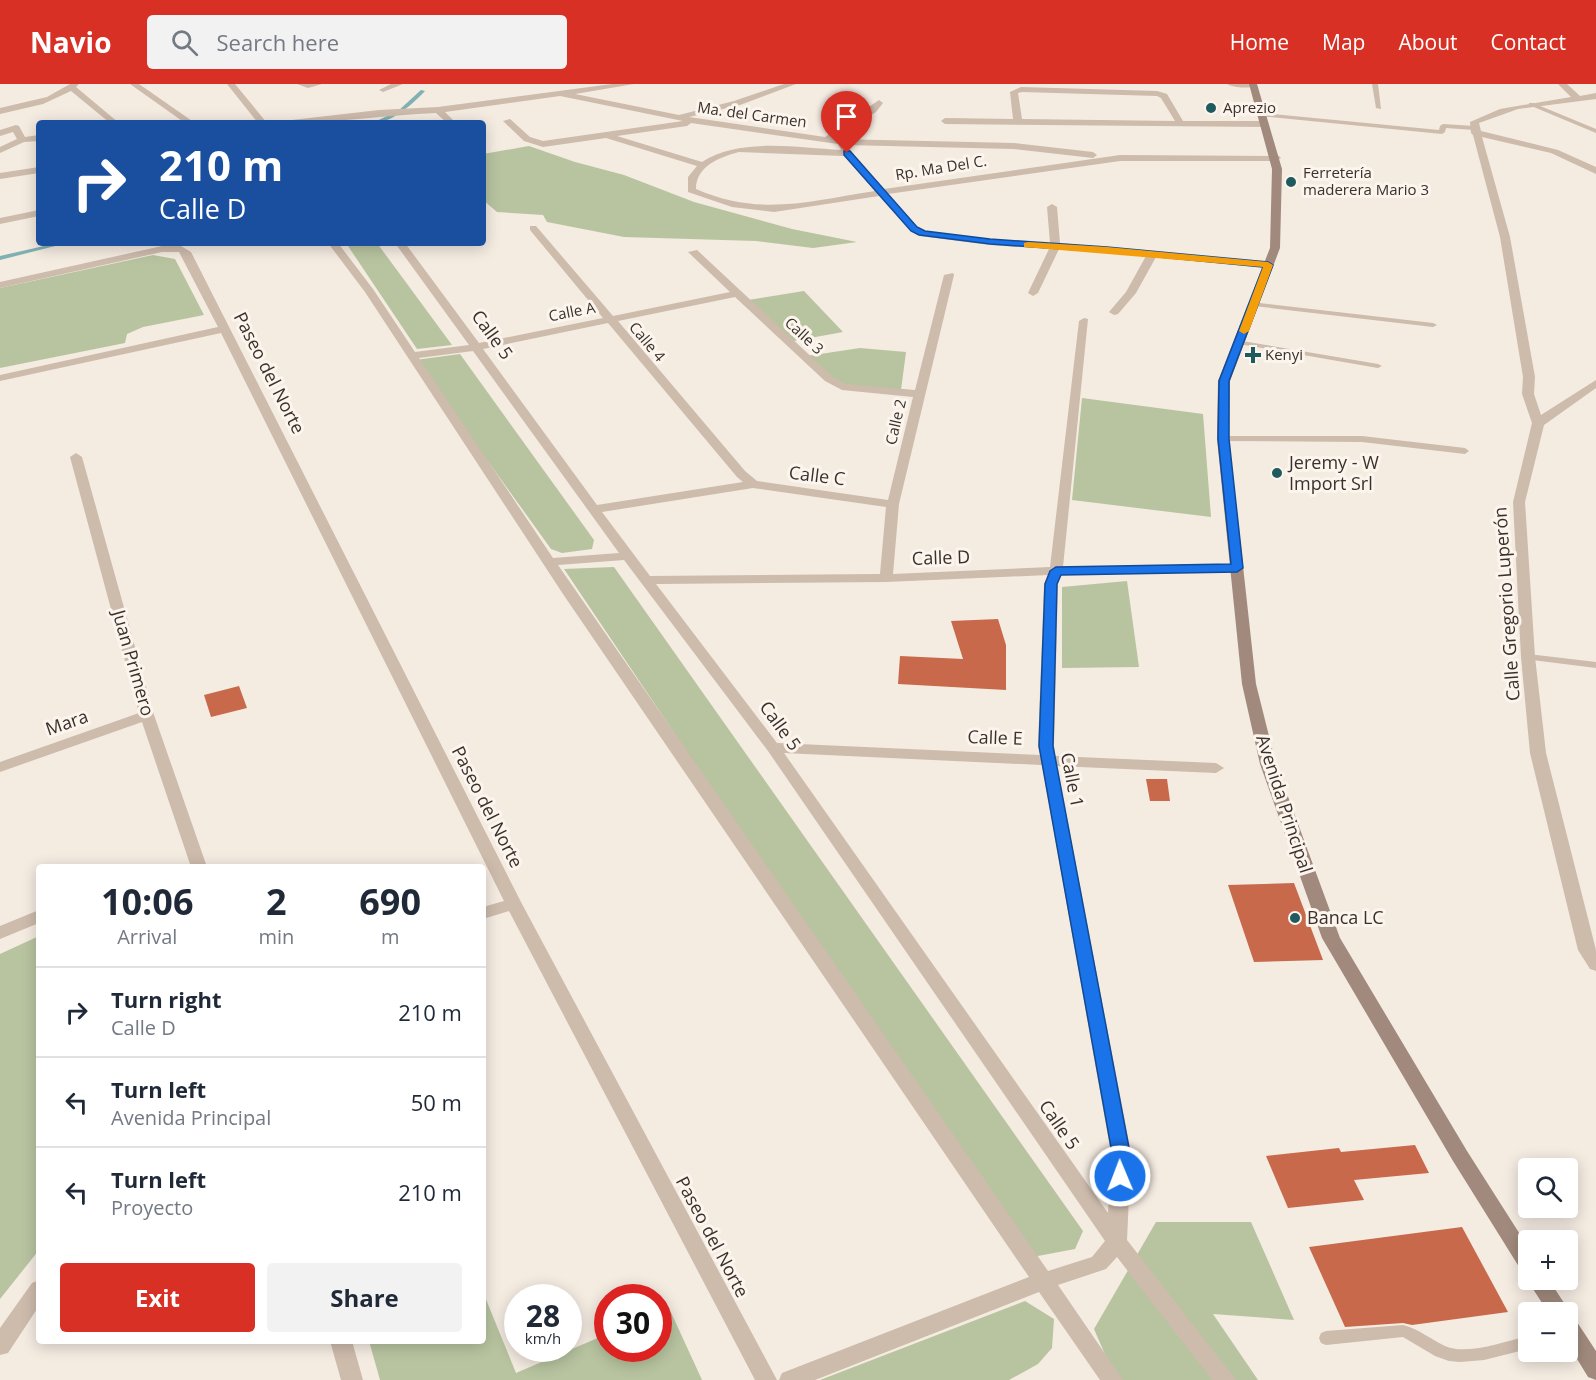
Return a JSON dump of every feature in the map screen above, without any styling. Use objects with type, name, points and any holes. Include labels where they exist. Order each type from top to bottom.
[{"type":"street","points":[[134,84],[187,120]]},
{"type":"street","points":[[231,84],[261,120]]},
{"type":"street","points":[[301,84],[308,86],[318,84]]},
{"type":"street","points":[[383,90],[399,84]]},
{"type":"street","points":[[572,84],[580,92]]},
{"type":"street","points":[[318,120],[379,113],[438,110],[630,84]]},
{"type":"street","points":[[679,117],[737,103],[792,84]]},
{"type":"street","points":[[1231,84],[1253,85]]},
{"type":"street","points":[[1562,84],[1578,98]]},
{"type":"street","name":"Avenida Principal","points":[[1253,85],[1276,158],[1275,249],[1224,381],[1223,439],[1249,684],[1268,764],[1330,938],[1460,1156],[1518,1248]]},
{"type":"street","points":[[0,111],[44,101],[74,86],[113,120]]},
{"type":"street","points":[[1018,121],[1014,92],[1021,89],[1157,94],[1164,96],[1181,124]]},
{"type":"street","name":"Ma. del Carmen","points":[[562,94],[696,121],[841,142],[1014,146],[1120,158]]},
{"type":"street","points":[[1596,96],[1531,104],[1491,112],[1474,122],[1505,237],[1529,377],[1528,394],[1538,423],[1596,383]]},
{"type":"street","points":[[827,140],[873,110],[879,103]]},
{"type":"street","points":[[0,133],[16,128],[20,122],[14,108]]},
{"type":"street","points":[[438,110],[449,120]]},
{"type":"street","points":[[945,120],[1181,124],[1263,119]]},
{"type":"street","points":[[507,121],[535,143],[555,144],[696,121]]},
{"type":"street","points":[[16,128],[19,143]]},
{"type":"street","points":[[1475,132],[1515,140],[1588,165],[1596,171]]},
{"type":"street","points":[[607,135],[704,165],[728,151],[739,149],[847,153]]},
{"type":"street","points":[[0,150],[36,139]]},
{"type":"street","points":[[841,142],[847,153],[881,192],[914,229],[922,234],[1268,265]]},
{"type":"street","points":[[1120,158],[1276,158]]},
{"type":"street","name":"Rp. Ma Del C.","points":[[704,165],[693,176],[691,190],[706,198],[744,208],[774,209],[1120,158]]},
{"type":"street","points":[[0,176],[36,170]]},
{"type":"street","points":[[1033,293],[1055,246],[1052,207]]},
{"type":"street","points":[[0,221],[36,214]]},
{"type":"street","name":"Calle 4","points":[[533,228],[741,474]]},
{"type":"street","points":[[335,246],[369,291],[549,562],[1112,1380]]},
{"type":"street","name":"Calle 5","points":[[402,246],[628,556],[772,748],[1117,1242],[1225,1380]]},
{"type":"street","name":"Paseo del Norte","points":[[0,285],[162,249],[181,249],[186,252],[514,904],[766,1380]]},
{"type":"street","name":"Calle 3","points":[[693,252],[829,380],[842,387],[918,394]]},
{"type":"street","points":[[1114,312],[1131,293],[1152,254]]},
{"type":"street","name":"Calle 2","points":[[886,578],[892,504],[949,275]]},
{"type":"street","name":"Calle A","points":[[412,356],[476,347],[736,294]]},
{"type":"street","name":"Calle 1","points":[[1084,321],[1056,571],[1051,584],[1046,746],[1121,1153],[1117,1242]]},
{"type":"street","points":[[0,378],[225,329]]},
{"type":"street","name":"Calle Gregorio Luperón","points":[[1538,423],[1519,502],[1528,657],[1538,753],[1587,950],[1596,965]]},
{"type":"street","name":"Juan Primero","points":[[76,456],[147,715],[198,864]]},
{"type":"street","name":"Calle C","points":[[741,474],[753,484],[770,488],[892,504]]},
{"type":"street","points":[[594,509],[753,484]]},
{"type":"street","points":[[549,562],[628,556]]},
{"type":"street","name":"Calle D","points":[[646,580],[886,578],[1056,571],[1237,568]]},
{"type":"street","name":"Mara","points":[[0,767],[147,715]]},
{"type":"street","name":"Calle E","points":[[772,748],[1215,768]]},
{"type":"street","points":[[486,912],[514,904]]},
{"type":"street","points":[[0,933],[36,917]]},
{"type":"street","points":[[790,1380],[1043,1281],[1099,1263],[1117,1242]]},
{"type":"street","points":[[0,1346],[36,1293]]},
{"type":"street","points":[[1578,1343],[1596,1370]]},
{"type":"street","points":[[342,1344],[352,1380]]},
{"type":"lane","points":[[1375,84],[1379,108]]},
{"type":"lane","points":[[1531,104],[1596,131]]},
{"type":"lane","points":[[1263,119],[1442,132],[1475,132]]},
{"type":"lane","points":[[1254,304],[1433,325]]},
{"type":"lane","points":[[1239,342],[1378,366]]},
{"type":"lane","points":[[1223,439],[1362,439],[1465,451]]},
{"type":"lane","points":[[1528,657],[1596,665]]},
{"type":"lane","points":[[1326,1338],[1403,1330],[1413,1333],[1442,1353],[1467,1356],[1518,1345]]},
{"type":"green space","points":[[529,146],[575,162],[624,175],[694,202],[792,229],[857,242],[813,248],[756,241],[624,237],[547,222],[543,215],[497,212],[486,203],[486,153]]},
{"type":"green space","points":[[348,246],[379,246],[452,345],[417,349]]},
{"type":"green space","points":[[153,255],[175,259],[204,315],[143,327],[127,334],[125,343],[0,368],[0,288]]},
{"type":"green space","points":[[804,291],[843,332],[788,342],[748,300]]},
{"type":"green space","points":[[860,348],[906,352],[901,390],[842,386],[807,356]]},
{"type":"green space","points":[[460,354],[594,540],[592,549],[562,553],[551,549],[415,360]]},
{"type":"green space","points":[[1082,398],[1203,414],[1211,517],[1072,500]]},
{"type":"green space","points":[[614,567],[1083,1231],[1075,1249],[1027,1258],[564,569]]},
{"type":"green space","points":[[1127,581],[1139,667],[1062,668],[1062,587]]},
{"type":"green space","points":[[36,937],[36,1254],[0,1299],[0,954]]},
{"type":"green space","points":[[1156,1222],[1251,1222],[1294,1320],[1213,1314],[1258,1380],[1116,1380],[1094,1329]]},
{"type":"green space","points":[[486,1299],[504,1344],[504,1362],[512,1362],[516,1373],[542,1362],[582,1362],[582,1345],[594,1340],[594,1362],[672,1362],[672,1315],[702,1380],[380,1380],[370,1344],[486,1344]]},
{"type":"green space","points":[[1025,1301],[1054,1319],[1052,1348],[1038,1364],[1009,1380],[820,1380]]},
{"type":"building","points":[[998,619],[1006,645],[1006,690],[898,684],[900,656],[963,659],[951,621]]},
{"type":"building","points":[[239,686],[247,708],[211,717],[204,695]]},
{"type":"building","points":[[1146,779],[1167,779],[1170,801],[1150,801]]},
{"type":"building","points":[[1294,883],[1323,960],[1254,962],[1228,885]]},
{"type":"building","points":[[1415,1145],[1429,1173],[1354,1180],[1364,1200],[1288,1208],[1266,1156],[1339,1148],[1341,1152]]},
{"type":"building","points":[[1462,1227],[1508,1312],[1412,1325],[1403,1323],[1345,1327],[1309,1247]]},
{"type":"waterway","points":[[381,120],[400,112],[423,91]]},
{"type":"waterway","points":[[0,258],[51,246]]},
{"type":"slow traffic","points":[[1028,245],[1107,249],[1268,265],[1244,331]]},
{"type":"place","name":"Aprezio","points":[[1211,108]]},
{"type":"place","name":"Ferretería maderera Mario 3","points":[[1291,182]]},
{"type":"place","name":"Kenyi","points":[[1253,355]]},
{"type":"place","name":"Jeremy - W Import Srl","points":[[1277,473]]},
{"type":"place","name":"Banca LC","points":[[1295,918]]},
{"type":"route","points":[[847,153],[914,229],[922,234],[990,242],[1107,249],[1268,265],[1224,381],[1223,439],[1237,568],[1056,571],[1051,584],[1046,746],[1121,1153],[1120,1176]]}]
